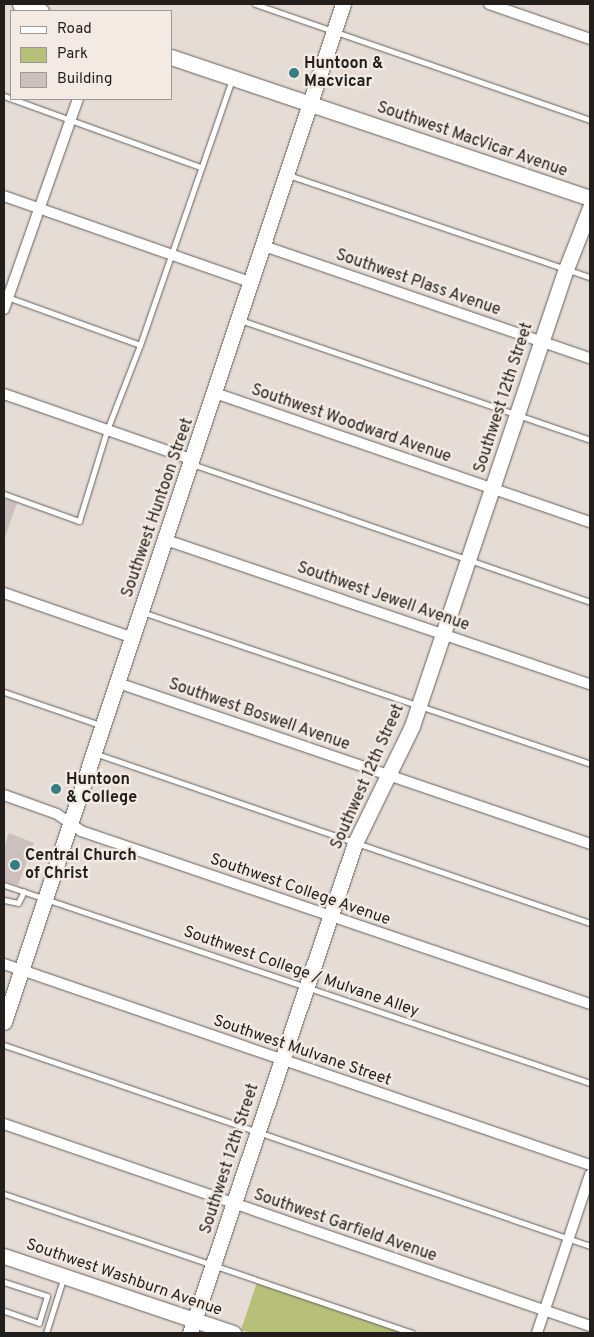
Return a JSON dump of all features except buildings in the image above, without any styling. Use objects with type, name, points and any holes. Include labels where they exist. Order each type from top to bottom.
[{"type":"main road","points":[[20,4],[38,10]]},
{"type":"main road","name":"Southwest Huntoon Street","points":[[4,1022],[252,284],[343,4]]},
{"type":"main road","name":"Southwest MacVicar Avenue","points":[[172,57],[590,198]]},
{"type":"main road","name":"Southwest 12th Street","points":[[192,1327],[355,843],[419,706],[566,269],[590,208]]},
{"type":"main road","name":"Southwest Washburn Avenue","points":[[4,1256],[64,1276],[192,1327],[233,1333]]},
{"type":"street","points":[[489,4],[590,39]]},
{"type":"street","points":[[4,309],[6,297],[78,100]]},
{"type":"street","points":[[4,196],[252,284]]},
{"type":"street","name":"Southwest Plass Avenue","points":[[264,246],[590,358]]},
{"type":"street","name":"Southwest Woodward Avenue","points":[[215,393],[590,522]]},
{"type":"street","points":[[4,394],[192,462]]},
{"type":"street","name":"Southwest Jewell Avenue","points":[[166,540],[590,684]]},
{"type":"street","points":[[4,592],[133,638]]},
{"type":"street","name":"Southwest Boswell Avenue","points":[[118,683],[590,844]]},
{"type":"street","name":"Southwest College Avenue","points":[[4,795],[57,814],[81,832],[590,1004]]},
{"type":"street","name":"Southwest Mulvane Street","points":[[4,964],[590,1165]]},
{"type":"street","name":"Southwest Garfield Avenue","points":[[4,1124],[590,1326]]},
{"type":"street","points":[[537,1333],[590,1175]]},
{"type":"lane","points":[[255,4],[590,120]]},
{"type":"lane","points":[[4,494],[79,521],[107,430],[140,345],[232,78]]},
{"type":"lane","points":[[16,100],[200,167]]},
{"type":"lane","points":[[288,175],[590,277]]},
{"type":"lane","points":[[6,297],[140,345]]},
{"type":"lane","points":[[240,320],[590,440]]},
{"type":"lane","points":[[192,462],[468,561],[590,602]]},
{"type":"lane","points":[[142,612],[590,764]]},
{"type":"lane","points":[[4,692],[103,726]]},
{"type":"lane","points":[[94,753],[590,923]]},
{"type":"lane","name":"Southwest College / Mulvane Alley","points":[[4,884],[590,1083]]},
{"type":"lane","points":[[4,900],[18,903],[24,892]]},
{"type":"lane","points":[[4,1045],[590,1246]]},
{"type":"lane","points":[[4,1194],[412,1333]]},
{"type":"lane","points":[[46,1333],[64,1276]]},
{"type":"lane","points":[[4,1282],[47,1296],[38,1323],[4,1311]]},
{"type":"green space","points":[[257,1282],[408,1333],[252,1333],[241,1330]]},
{"type":"place","name":"Huntoon & Macvicar","points":[[294,73]]},
{"type":"place","name":"Huntoon & College","points":[[56,789]]},
{"type":"place","name":"Central Church of Christ","points":[[15,865]]}]
